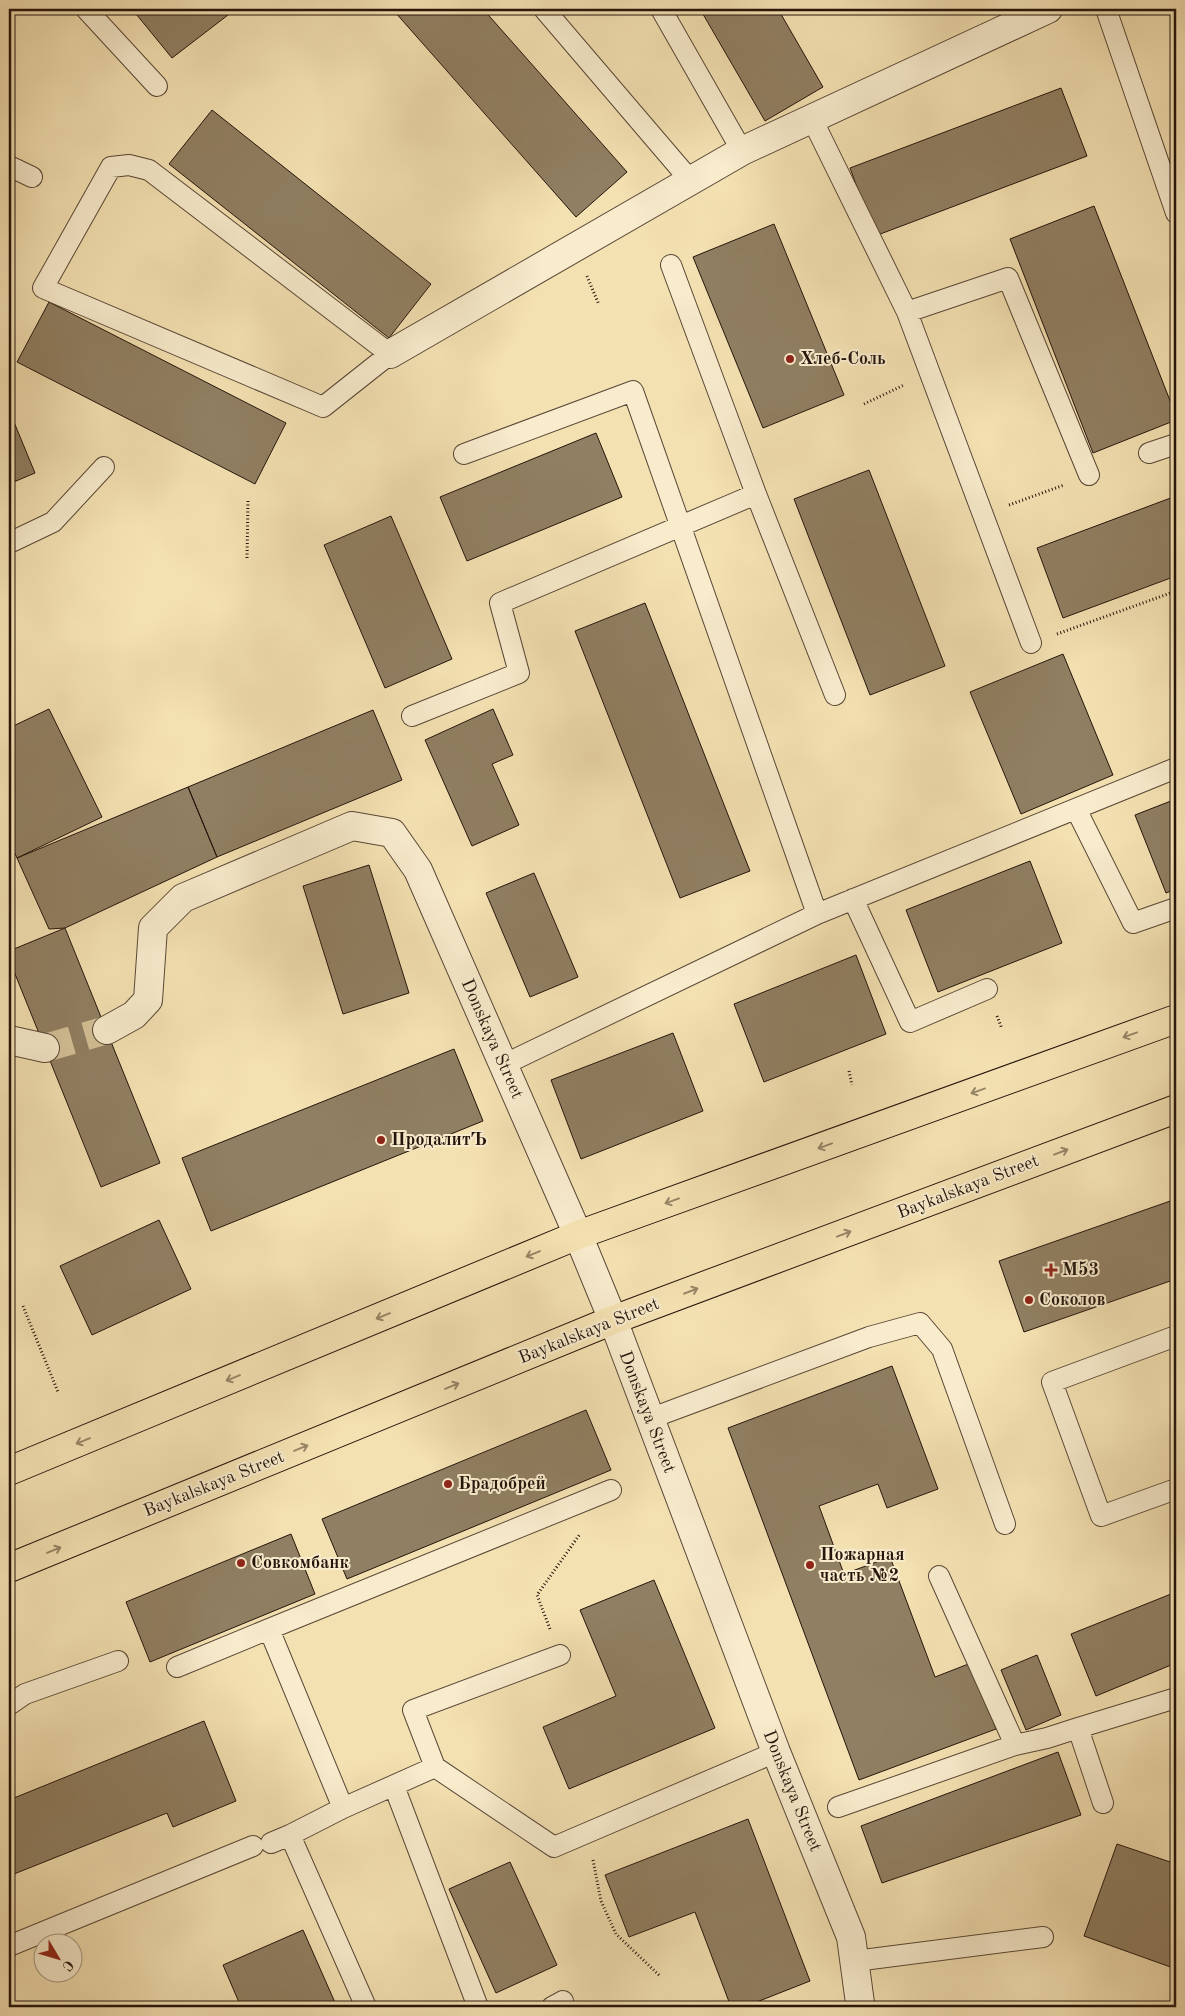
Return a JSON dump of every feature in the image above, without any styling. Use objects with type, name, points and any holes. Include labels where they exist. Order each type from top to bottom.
[{"type":"main road","points":[[9,1471],[578,1236],[1176,1019]]},
{"type":"main road","name":"Baykalskaya Street","points":[[9,1568],[613,1320],[1176,1109]]},
{"type":"street","points":[[390,354],[742,151],[1048,9]]},
{"type":"street","name":"Donskaya Street","points":[[106,1030],[134,1015],[148,1000],[153,928],[184,898],[352,826],[392,833],[418,870],[613,1320],[776,1752],[851,1937],[859,2007]]},
{"type":"street","points":[[9,1040],[45,1048]]},
{"type":"lane","points":[[86,9],[157,86]]},
{"type":"lane","points":[[544,9],[690,180]]},
{"type":"lane","points":[[662,9],[742,151]]},
{"type":"lane","points":[[1106,9],[1176,213]]},
{"type":"lane","points":[[812,119],[906,312],[1032,643]]},
{"type":"lane","points":[[129,165],[148,170],[390,354],[323,407],[43,288],[111,167],[129,165]]},
{"type":"lane","points":[[9,166],[32,177]]},
{"type":"lane","points":[[671,265],[756,494],[835,695]]},
{"type":"lane","points":[[906,312],[1008,278],[1089,475]]},
{"type":"lane","points":[[464,454],[633,391],[817,914]]},
{"type":"lane","points":[[1149,453],[1176,444]]},
{"type":"lane","points":[[9,543],[53,522],[104,467]]},
{"type":"lane","points":[[412,716],[519,673],[500,603],[756,494]]},
{"type":"lane","points":[[503,1065],[817,914],[1176,768]]},
{"type":"lane","points":[[1076,809],[1134,923],[1176,908]]},
{"type":"lane","points":[[853,899],[910,1022],[987,989]]},
{"type":"lane","points":[[649,1419],[870,1337],[920,1323],[942,1349],[1005,1524]]},
{"type":"lane","points":[[1176,1336],[1052,1382],[1101,1516],[1176,1489]]},
{"type":"lane","points":[[177,1667],[611,1490]]},
{"type":"lane","points":[[939,1576],[1015,1745]]},
{"type":"lane","points":[[269,1629],[343,1808]]},
{"type":"lane","points":[[560,1655],[413,1710],[435,1767],[554,1847],[776,1752]]},
{"type":"lane","points":[[9,1705],[25,1694],[118,1661]]},
{"type":"lane","points":[[838,1807],[1015,1745],[1047,1738],[1176,1698]]},
{"type":"lane","points":[[1078,1728],[1102,1803]]},
{"type":"lane","points":[[9,1946],[262,1845],[290,1836],[343,1808],[435,1767]]},
{"type":"lane","points":[[394,1786],[478,2007]]},
{"type":"lane","points":[[290,1836],[366,2007]]},
{"type":"lane","points":[[855,1961],[1042,1937]]},
{"type":"path","points":[[28,14],[33,9]]},
{"type":"path","points":[[864,404],[930,374]]},
{"type":"path","points":[[247,558],[248,501]]},
{"type":"path","points":[[1032,643],[1176,591]]},
{"type":"path","points":[[849,1071],[852,1085]]},
{"type":"path","points":[[23,1306],[58,1392]]},
{"type":"path","points":[[560,1655],[537,1595],[582,1530]]},
{"type":"path","points":[[585,1833],[595,1867],[601,1901],[616,1934],[660,1976]]},
{"type":"building","points":[[132,9],[223,9],[228,15],[172,58]]},
{"type":"building","points":[[397,9],[483,9],[627,172],[576,217],[394,11]]},
{"type":"building","points":[[700,9],[778,9],[823,87],[765,121]]},
{"type":"building","points":[[1176,63],[1176,82],[1171,66]]},
{"type":"building","points":[[1061,88],[1087,156],[875,236],[850,168]]},
{"type":"building","points":[[212,110],[431,284],[389,338],[169,164]]},
{"type":"building","points":[[1094,206],[1176,420],[1093,453],[1010,239]]},
{"type":"building","points":[[774,224],[844,395],[763,428],[693,257]]},
{"type":"building","points":[[49,302],[286,423],[255,484],[17,362]]},
{"type":"building","points":[[9,410],[35,473],[9,484]]},
{"type":"building","points":[[596,433],[622,497],[467,561],[440,497]]},
{"type":"building","points":[[869,470],[945,666],[870,695],[794,499]]},
{"type":"building","points":[[1176,496],[1176,576],[1063,618],[1037,548]]},
{"type":"building","points":[[391,516],[452,659],[385,688],[324,545]]},
{"type":"building","points":[[645,603],[750,871],[680,898],[575,631]]},
{"type":"building","points":[[1063,654],[1113,775],[1021,814],[970,692]]},
{"type":"building","points":[[49,709],[102,817],[17,858],[9,840],[9,728]]},
{"type":"building","points":[[493,709],[513,755],[492,764],[519,825],[472,846],[425,740]]},
{"type":"building","points":[[373,710],[402,780],[217,857],[188,787]]},
{"type":"building","points":[[188,787],[217,857],[65,928],[49,929],[17,858]]},
{"type":"building","points":[[1176,799],[1176,889],[1166,893],[1135,815]]},
{"type":"building","points":[[1030,861],[1062,943],[938,992],[906,910]]},
{"type":"building","points":[[369,865],[409,993],[343,1014],[303,886]]},
{"type":"building","points":[[534,873],[578,977],[530,997],[486,893]]},
{"type":"building","points":[[65,928],[160,1163],[101,1187],[9,959],[9,951]]},
{"type":"building","points":[[856,955],[886,1034],[764,1082],[734,1004]]},
{"type":"building","points":[[673,1033],[703,1111],[581,1159],[551,1080]]},
{"type":"building","points":[[454,1049],[483,1121],[211,1231],[182,1158]]},
{"type":"building","points":[[1176,1199],[1176,1279],[1024,1332],[999,1261]]},
{"type":"building","points":[[159,1220],[191,1289],[92,1335],[60,1266]]},
{"type":"building","name":"Пожарная часть №2","points":[[892,1366],[938,1489],[887,1508],[878,1484],[819,1506],[844,1574],[890,1557],[935,1677],[971,1663],[996,1729],[859,1780],[728,1428]]},
{"type":"building","points":[[586,1410],[611,1470],[347,1579],[322,1519]]},
{"type":"building","points":[[291,1534],[315,1594],[150,1662],[126,1602]]},
{"type":"building","points":[[654,1580],[715,1728],[569,1789],[543,1727],[616,1696],[580,1610]]},
{"type":"building","points":[[1171,1594],[1176,1608],[1176,1663],[1096,1696],[1071,1634]]},
{"type":"building","points":[[1037,1655],[1061,1715],[1026,1730],[1001,1670]]},
{"type":"building","points":[[204,1721],[236,1801],[173,1827],[167,1813],[9,1876],[9,1800]]},
{"type":"building","points":[[1058,1752],[1081,1815],[882,1883],[861,1826]]},
{"type":"building","points":[[748,1819],[810,1981],[744,2007],[731,2007],[695,1912],[629,1937],[605,1875]]},
{"type":"building","points":[[1117,1844],[1176,1864],[1176,1969],[1084,1936]]},
{"type":"building","points":[[510,1862],[557,1965],[496,1993],[449,1889]]},
{"type":"building","points":[[303,1930],[337,2007],[241,2007],[223,1965]]},
{"type":"tunnel","points":[[45,1048],[107,1030]]},
{"type":"place","name":"Хлеб-Соль","points":[[790,359]]},
{"type":"place","name":"ПродалитЪ","points":[[381,1140]]},
{"type":"place","name":"М53","points":[[1051,1270]]},
{"type":"place","name":"Соколов","points":[[1029,1300]]},
{"type":"place","name":"Брадобрей","points":[[448,1484]]},
{"type":"place","name":"Совкомбанк","points":[[241,1563]]},
{"type":"place","name":"Пожарная часть №2","points":[[810,1565]]}]
